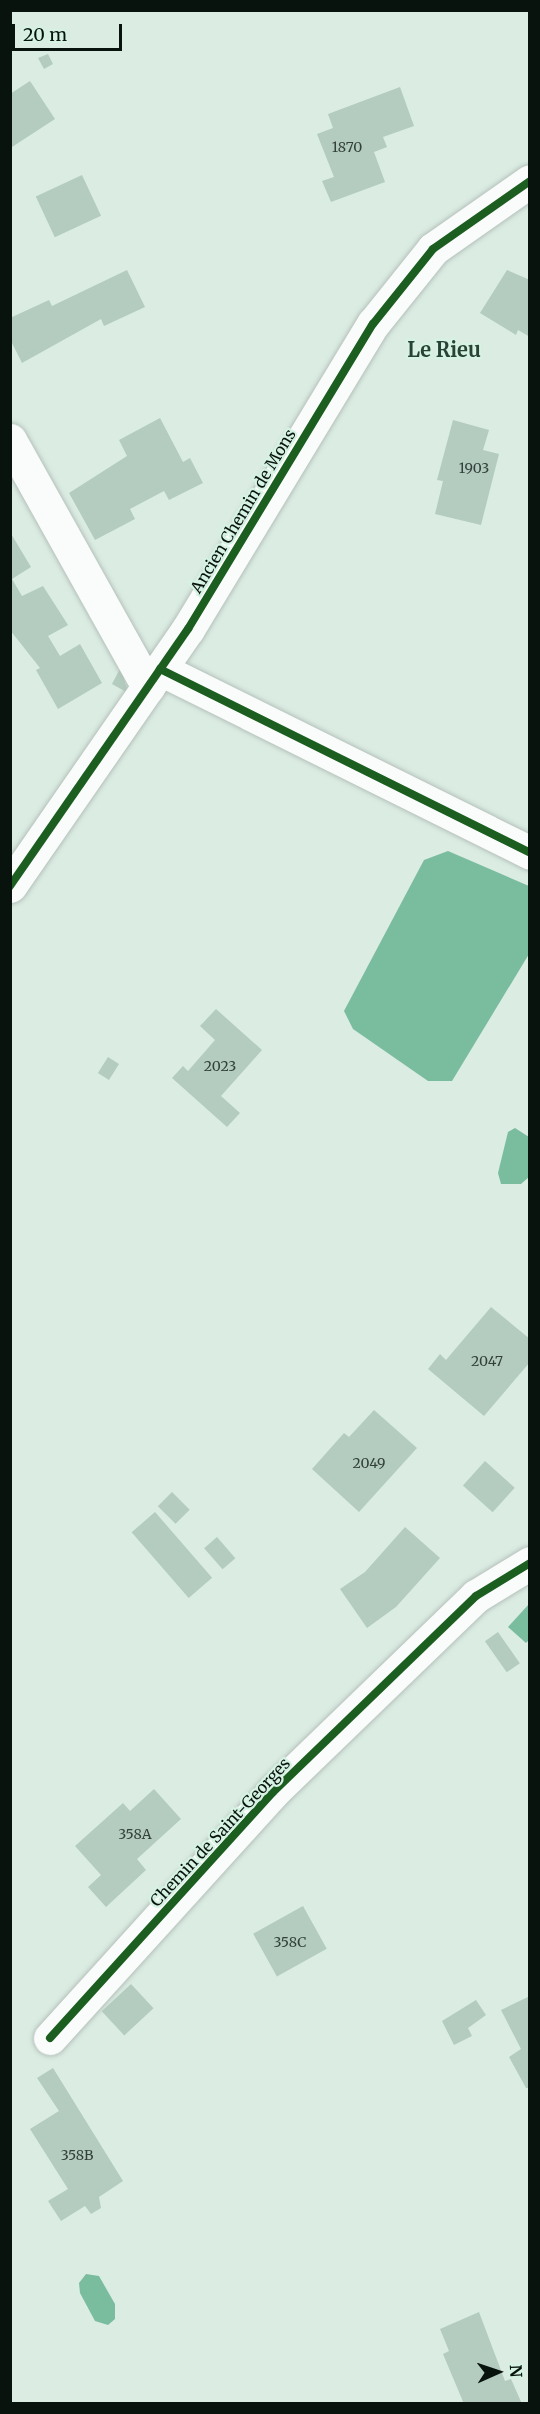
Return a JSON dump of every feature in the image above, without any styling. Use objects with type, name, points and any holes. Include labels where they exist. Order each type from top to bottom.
[{"type":"street","name":"Ancien Chemin de Mons","points":[[10,886],[154,678],[373,324],[433,249],[530,181]]},
{"type":"street","points":[[10,440],[154,678],[530,853]]},
{"type":"street","name":"Chemin de Saint-Georges","points":[[50,2038],[273,1792],[476,1596],[530,1563]]},
{"type":"shaded area","points":[[448,851],[529,886],[529,954],[452,1081],[428,1081],[353,1029],[344,1011],[424,860]]},
{"type":"shaded area","points":[[515,1128],[529,1137],[529,1177],[521,1184],[501,1184],[498,1173],[508,1132]]},
{"type":"shaded area","points":[[529,1604],[529,1640],[526,1643],[508,1627]]},
{"type":"shaded area","points":[[86,2274],[99,2276],[115,2304],[115,2319],[108,2325],[95,2321],[80,2293],[79,2283]]},
{"type":"building","points":[[48,54],[53,64],[44,69],[38,58]]},
{"type":"building","points":[[30,81],[55,119],[12,147],[10,94]]},
{"type":"building","points":[[400,87],[414,126],[383,137],[387,147],[374,152],[385,182],[331,202],[322,181],[334,177],[317,134],[333,128],[328,114]]},
{"type":"building","points":[[82,175],[101,216],[55,237],[36,197]]},
{"type":"building","points":[[127,270],[145,307],[104,326],[101,319],[22,363],[10,339],[10,318],[49,300],[52,306]]},
{"type":"building","points":[[507,270],[530,280],[530,337],[518,330],[516,335],[480,313]]},
{"type":"building","points":[[160,418],[183,462],[190,458],[203,483],[169,500],[164,491],[130,509],[135,519],[95,540],[69,493],[127,456],[119,440]]},
{"type":"building","points":[[453,420],[489,430],[483,450],[499,454],[481,525],[435,514],[443,481],[437,480]]},
{"type":"building","points":[[10,532],[31,567],[12,579],[22,596],[43,586],[68,625],[48,636],[60,656],[80,644],[102,683],[58,709],[36,670],[40,668],[10,630]]},
{"type":"building","points":[[121,667],[128,693],[112,684]]},
{"type":"building","points":[[216,1009],[262,1050],[221,1096],[240,1113],[227,1127],[172,1078],[183,1066],[188,1071],[215,1040],[200,1026]]},
{"type":"building","points":[[108,1057],[119,1064],[109,1080],[98,1073]]},
{"type":"building","points":[[491,1307],[530,1339],[530,1362],[484,1416],[428,1369],[440,1354],[446,1360]]},
{"type":"building","points":[[374,1410],[417,1448],[359,1512],[312,1469],[344,1433],[349,1437]]},
{"type":"building","points":[[485,1461],[515,1488],[493,1512],[463,1486]]},
{"type":"building","points":[[172,1492],[190,1510],[176,1524],[158,1506]]},
{"type":"building","points":[[155,1512],[212,1578],[189,1598],[132,1532]]},
{"type":"building","points":[[405,1527],[440,1558],[396,1607],[367,1628],[340,1589],[365,1572]]},
{"type":"building","points":[[217,1537],[235,1558],[223,1569],[204,1548]]},
{"type":"building","points":[[498,1632],[520,1663],[507,1672],[485,1641]]},
{"type":"building","points":[[154,1789],[181,1819],[137,1859],[146,1870],[106,1907],[88,1887],[101,1875],[75,1846],[123,1803],[130,1811]]},
{"type":"building","points":[[303,1906],[327,1949],[277,1976],[253,1934]]},
{"type":"building","points":[[131,1984],[154,2008],[124,2035],[102,2011]]},
{"type":"building","points":[[530,1996],[530,2088],[526,2088],[509,2057],[521,2049],[501,2010]]},
{"type":"building","points":[[476,2000],[486,2015],[468,2028],[472,2036],[454,2045],[442,2021]]},
{"type":"building","points":[[53,2068],[123,2181],[99,2197],[101,2208],[91,2214],[85,2206],[61,2221],[48,2201],[68,2189],[30,2129],[59,2111],[37,2078]]},
{"type":"building","points":[[479,2312],[505,2381],[511,2379],[522,2404],[464,2404],[443,2354],[449,2351],[440,2329]]},
{"type":"cycle path","points":[[10,886],[188,629],[373,324],[433,249],[530,181]]},
{"type":"cycle path","points":[[160,669],[530,853]]},
{"type":"cycle path","points":[[50,2038],[273,1792],[476,1596],[530,1563]]},
{"type":"district","name":"Le Rieu","points":[[444,349]]}]
